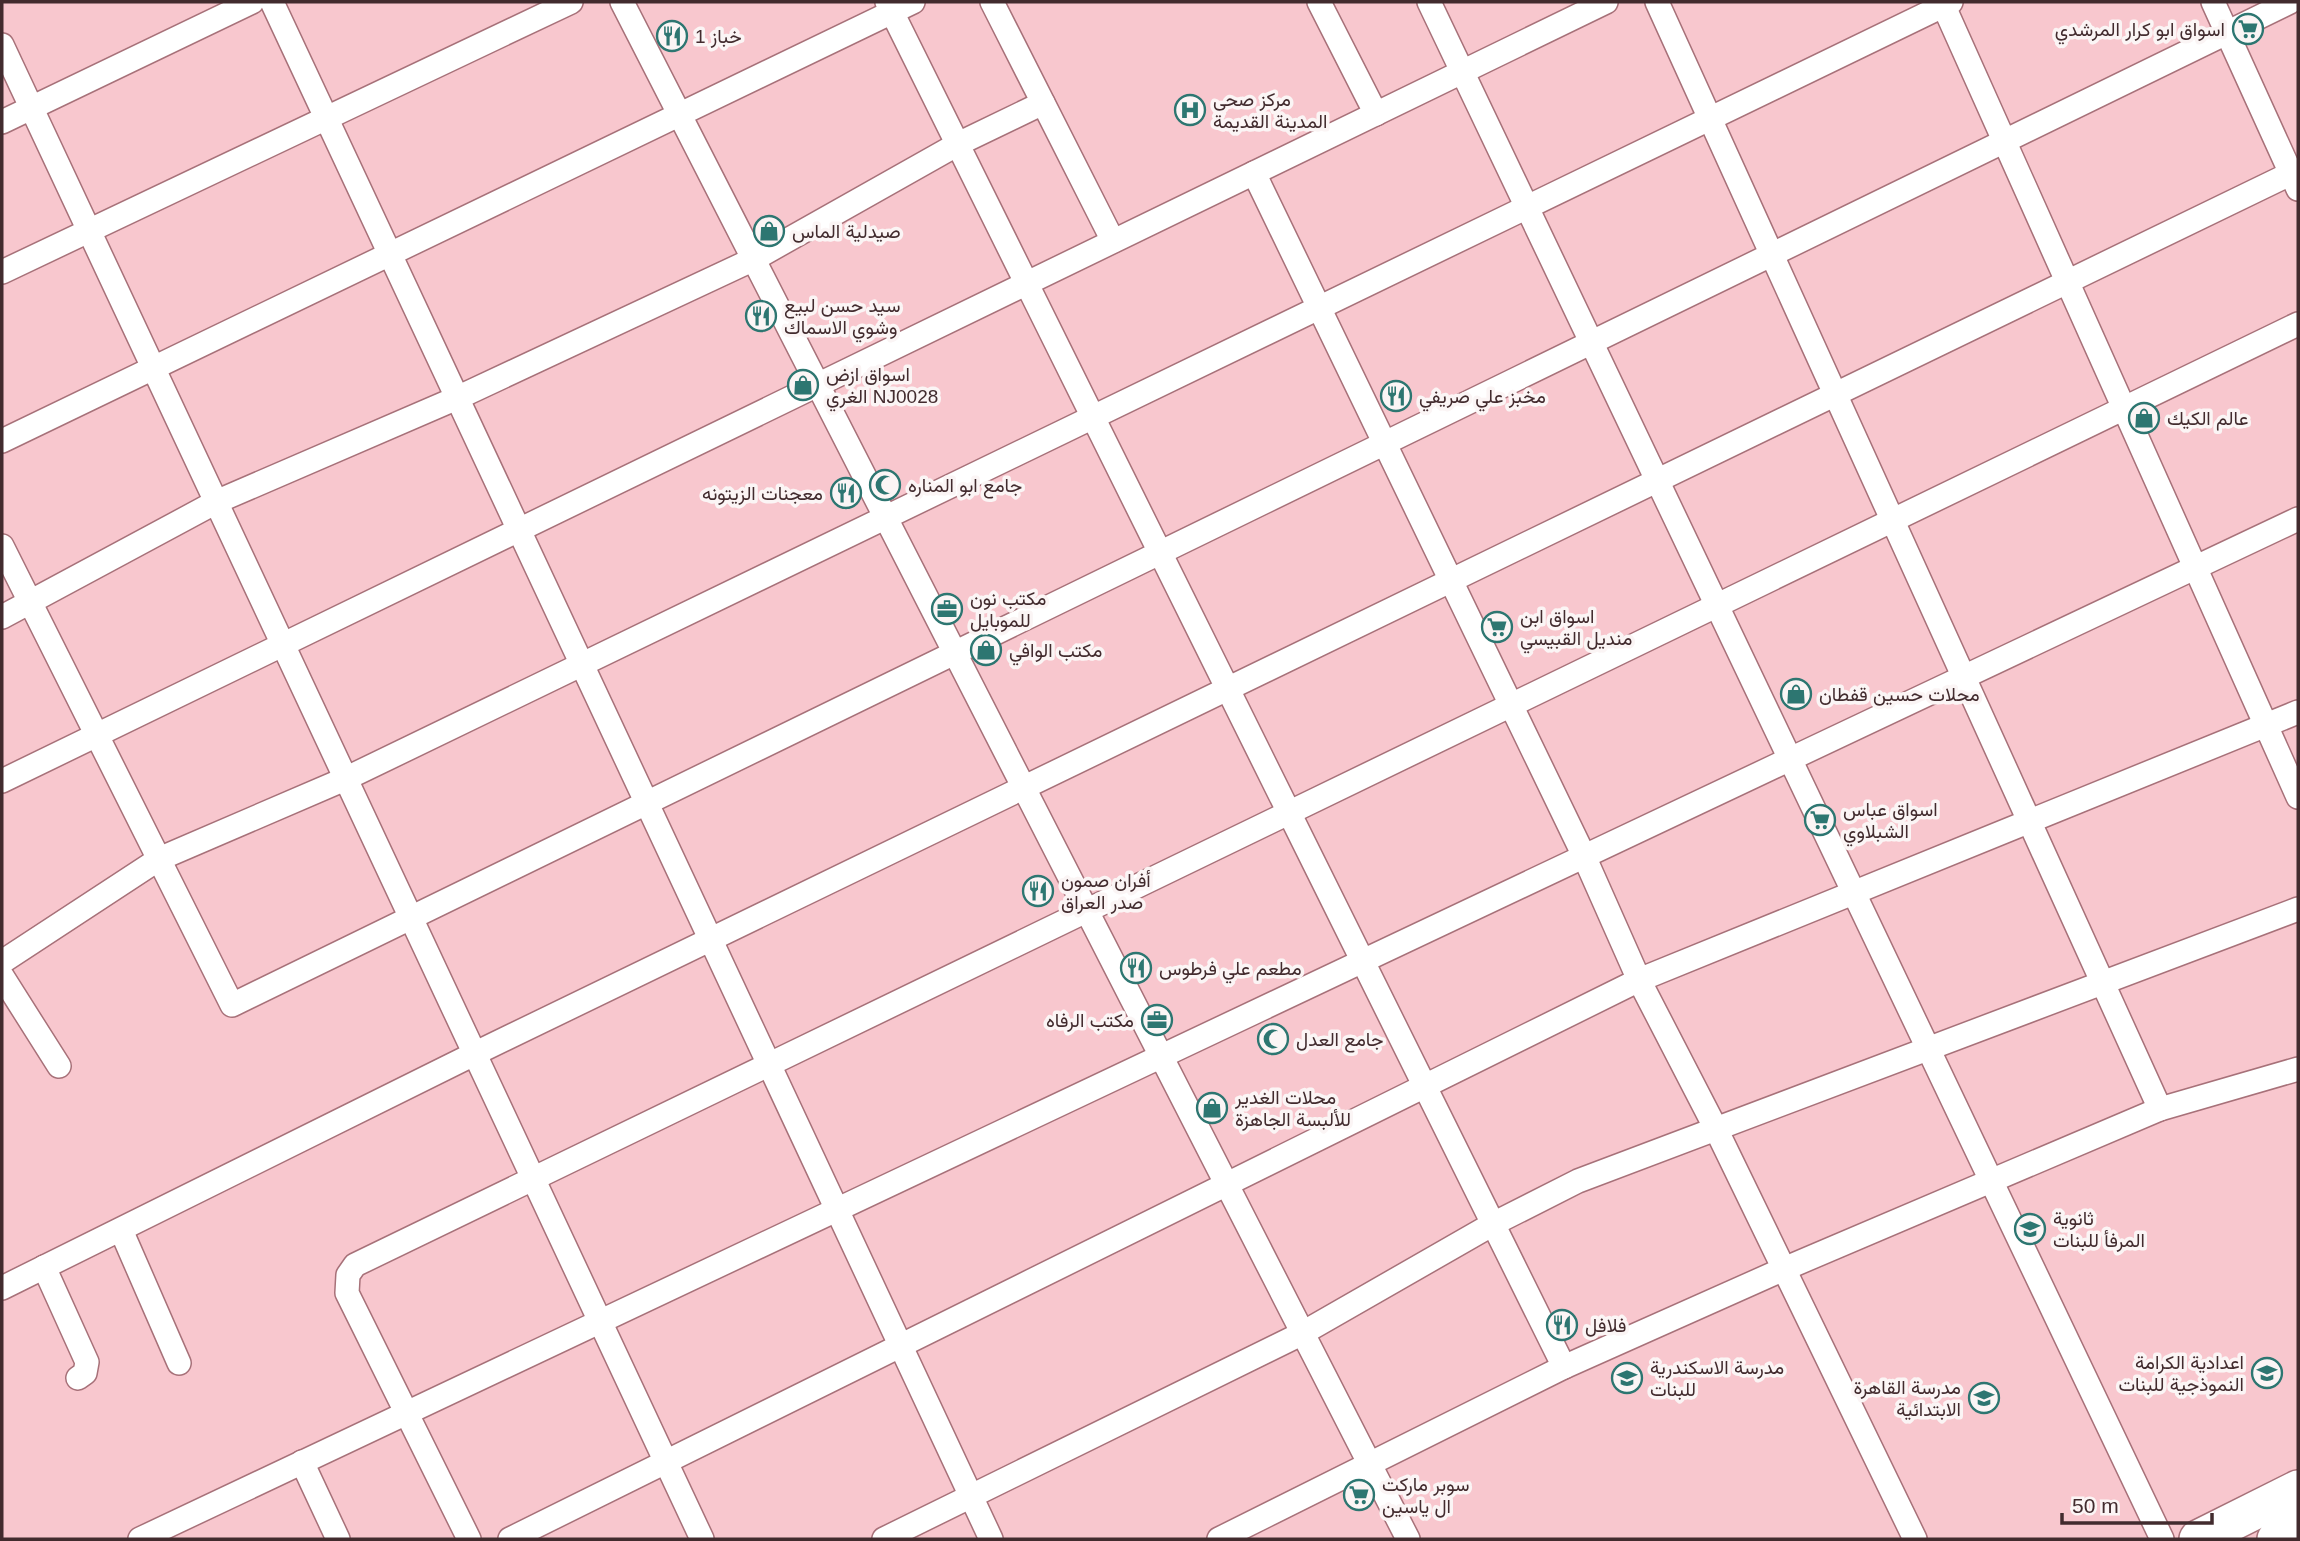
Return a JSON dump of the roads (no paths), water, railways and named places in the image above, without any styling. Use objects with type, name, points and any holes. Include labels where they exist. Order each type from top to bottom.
[{"type":"main road","points":[[2198,1539],[2298,1489]]},
{"type":"main road","points":[[2276,1539],[2298,1528]]},
{"type":"street","points":[[2,122],[252,2]]},
{"type":"street","points":[[272,2],[991,1539]]},
{"type":"street","points":[[2,272],[571,2]]},
{"type":"street","points":[[622,2],[1408,1539]]},
{"type":"street","points":[[992,2],[1114,241]]},
{"type":"street","points":[[1320,2],[1376,114]]},
{"type":"street","points":[[1429,2],[2162,1539]]},
{"type":"street","points":[[2,781],[1606,2]]},
{"type":"street","points":[[1657,2],[2160,1109]]},
{"type":"street","points":[[2,1288],[474,1054],[1835,394],[2068,282],[2296,177],[2213,2]]},
{"type":"street","points":[[2,546],[232,1005],[2290,2]]},
{"type":"street","points":[[2,962],[159,859],[345,779],[1945,3],[2003,142],[2298,797]]},
{"type":"street","points":[[2,441],[680,115],[898,5],[958,144],[1564,1367]]},
{"type":"street","points":[[2,45],[702,1539]]},
{"type":"street","points":[[2,617],[216,502],[457,398],[754,260],[958,144],[1043,103]]},
{"type":"street","points":[[1254,173],[1584,856],[1639,980],[1716,1129],[1915,1539]]},
{"type":"street","points":[[469,1539],[348,1293],[348,1275],[355,1265],[2298,324]]},
{"type":"street","points":[[140,1539],[185,1530],[302,1462],[2298,519]]},
{"type":"street","points":[[510,1539],[1639,980],[2298,712]]},
{"type":"street","points":[[884,1539],[1301,1334],[1493,1224],[1578,1181],[2298,909]]},
{"type":"street","points":[[2,976],[59,1066]]},
{"type":"street","points":[[1219,1539],[1564,1367],[1784,1269],[2160,1109],[2298,1069]]},
{"type":"street","points":[[121,1230],[179,1363]]},
{"type":"street","points":[[44,1267],[87,1362],[85,1373],[78,1378]]},
{"type":"street","points":[[302,1462],[338,1539]]},
{"type":"place","name":"اسواق ابو كرار المرشدي","points":[[2248,29]]},
{"type":"place","name":"خباز 1","points":[[672,36]]},
{"type":"place","name":"مركز صحي المدينة القديمة","points":[[1190,110]]},
{"type":"place","name":"صيدلية الماس","points":[[769,231]]},
{"type":"place","name":"سيد حسن لبيع وشوي الاسماك","points":[[761,316]]},
{"type":"place","name":"اسواق ازض الغري NJ0028","points":[[803,385]]},
{"type":"place","name":"مخبز علي صريفي","points":[[1396,396]]},
{"type":"place","name":"عالم الكيك","points":[[2144,418]]},
{"type":"place","name":"جامع ابو المناره","points":[[885,485]]},
{"type":"place","name":"معجنات الزيتونه","points":[[846,493]]},
{"type":"place","name":"مكتب نون للموبايل","points":[[947,609]]},
{"type":"place","name":"اسواق ابن منديل القبيسي","points":[[1497,627]]},
{"type":"place","name":"مكتب الوافي","points":[[986,650]]},
{"type":"place","name":"محلات حسين قفطان","points":[[1796,694]]},
{"type":"place","name":"اسواق عباس الشبلاوي","points":[[1820,820]]},
{"type":"place","name":"أفران صمون صدر العراق","points":[[1038,891]]},
{"type":"place","name":"مطعم علي فرطوس","points":[[1136,968]]},
{"type":"place","name":"مكتب الرفاه","points":[[1157,1020]]},
{"type":"place","name":"جامع العدل","points":[[1273,1039]]},
{"type":"place","name":"محلات الغدير للألبسة الجاهزة","points":[[1212,1108]]},
{"type":"place","name":"ثانوية المرفأ للبنات","points":[[2030,1229]]},
{"type":"place","name":"فلافل","points":[[1562,1325]]},
{"type":"place","name":"اعدادية الكرامة النموذجية للبنات","points":[[2267,1373]]},
{"type":"place","name":"مدرسة الاسكندرية للبنات","points":[[1627,1378]]},
{"type":"place","name":"مدرسة القاهرة الابتدائية","points":[[1984,1398]]},
{"type":"place","name":"سوبر ماركت ال ياسين","points":[[1359,1495]]}]
